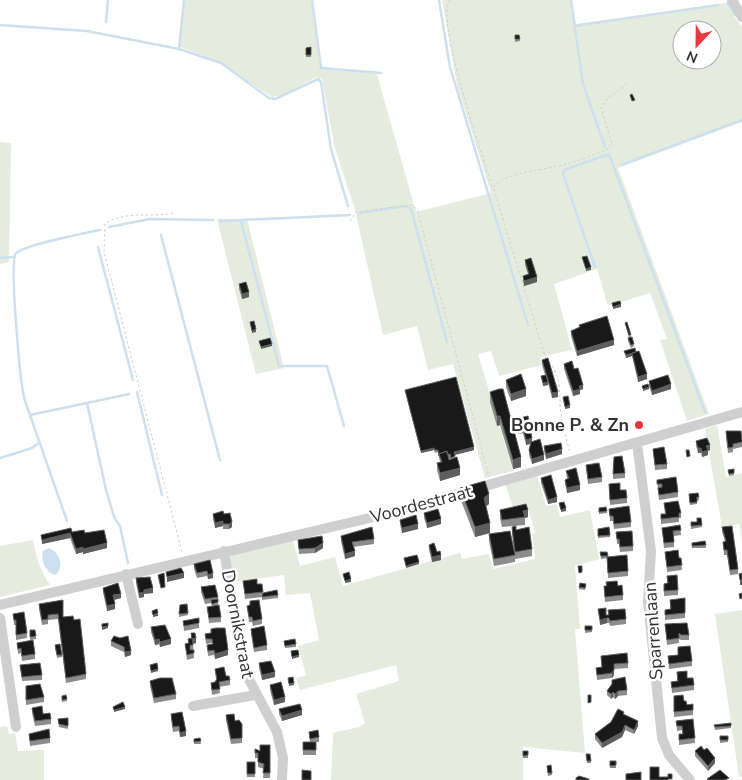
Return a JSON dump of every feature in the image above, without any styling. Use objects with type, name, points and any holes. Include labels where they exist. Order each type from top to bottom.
[{"type":"street","points":[[732,0],[742,17]]},
{"type":"street","name":"Voordestraat","points":[[0,605],[184,560],[391,513],[742,412]]},
{"type":"street","name":"Sparrenlaan","points":[[637,443],[651,551],[648,602],[662,738],[670,755],[690,780]]},
{"type":"street","name":"Doornikstraat","points":[[224,551],[244,670],[277,732],[282,758],[282,780]]},
{"type":"street","points":[[126,574],[138,624]]},
{"type":"street","points":[[0,618],[16,727]]},
{"type":"street","name":"Doornikstraat","points":[[193,706],[256,695]]},
{"type":"path","points":[[450,0],[446,11],[450,44],[543,354],[553,368],[561,393],[560,402],[572,462]]},
{"type":"path","points":[[492,187],[497,182],[509,178],[562,165],[608,149],[612,144],[601,108],[607,99],[627,84]]},
{"type":"path","points":[[350,221],[356,212],[411,205],[417,209],[491,485]]},
{"type":"path","points":[[173,213],[128,216],[112,220],[105,224],[104,252],[184,560]]},
{"type":"shaded area","points":[[185,0],[313,0],[322,68],[376,71],[416,212],[491,193],[457,85],[442,0],[571,0],[576,24],[725,3],[742,27],[742,122],[618,168],[709,414],[687,421],[660,340],[667,339],[650,293],[608,306],[597,269],[554,284],[572,350],[540,357],[542,365],[499,376],[491,351],[478,354],[513,471],[485,478],[453,364],[428,370],[417,326],[383,335],[355,210],[334,145],[322,79],[316,77],[285,94],[272,97],[214,60],[178,46]]},
{"type":"shaded area","points":[[0,142],[11,143],[9,262],[0,264]]},
{"type":"shaded area","points":[[217,219],[247,219],[284,368],[256,374]]},
{"type":"shaded area","points":[[717,425],[726,477],[742,473],[742,543],[739,524],[722,527],[705,429]]},
{"type":"shaded area","points":[[537,475],[546,506],[557,504],[560,517],[590,510],[599,559],[575,566],[580,629],[575,629],[585,753],[523,747],[523,780],[331,780],[333,733],[359,727],[365,723],[356,694],[399,681],[396,665],[300,690],[296,678],[306,675],[298,646],[319,640],[310,593],[286,595],[284,575],[235,582],[230,560],[231,555],[293,541],[300,566],[335,557],[343,586],[460,553],[462,559],[489,554],[493,569],[535,559],[532,534],[535,533],[528,508],[514,510],[505,484]]},
{"type":"shaded area","points":[[33,540],[39,563],[50,585],[0,597],[0,546]]},
{"type":"shaded area","points":[[742,610],[742,777],[739,777],[715,614]]},
{"type":"shaded area","points":[[7,726],[9,734],[15,733],[18,751],[44,750],[44,780],[0,780],[0,727]]},
{"type":"water","points":[[49,548],[56,553],[60,560],[60,568],[55,575],[46,569],[43,562],[43,551]]},
{"type":"building","points":[[515,35],[519,35],[520,39],[515,39]]},
{"type":"building","points":[[311,47],[311,55],[306,55],[306,48]]},
{"type":"building","points":[[632,94],[635,100],[632,101],[630,95]]},
{"type":"building","points":[[587,256],[591,267],[586,269],[582,257]]},
{"type":"building","points":[[531,258],[537,277],[524,281],[523,276],[529,274],[525,260]]},
{"type":"building","points":[[246,282],[249,292],[242,294],[239,284]]},
{"type":"building","points":[[620,301],[621,304],[613,307],[612,303]]},
{"type":"building","points":[[607,316],[614,340],[577,351],[571,331],[580,327],[579,325]]},
{"type":"building","points":[[254,321],[256,329],[252,331],[250,322]]},
{"type":"building","points":[[627,322],[631,335],[629,335],[625,323]]},
{"type":"building","points":[[632,337],[634,344],[631,345],[628,338]]},
{"type":"building","points":[[270,338],[272,344],[261,347],[259,341]]},
{"type":"building","points":[[635,348],[636,352],[626,355],[624,351]]},
{"type":"building","points":[[639,351],[647,374],[638,377],[632,353]]},
{"type":"building","points":[[548,358],[558,392],[552,393],[542,360]]},
{"type":"building","points":[[572,361],[574,369],[578,368],[583,385],[579,386],[580,389],[573,391],[564,364]]},
{"type":"building","points":[[521,374],[526,389],[511,394],[506,380]]},
{"type":"building","points":[[546,375],[548,382],[543,383],[541,376]]},
{"type":"building","points":[[668,375],[671,384],[652,391],[649,381]]},
{"type":"building","points":[[456,377],[474,447],[454,452],[455,456],[451,458],[447,451],[439,454],[439,456],[438,450],[434,448],[421,451],[405,390]]},
{"type":"building","points":[[648,384],[649,387],[643,389],[642,386]]},
{"type":"building","points":[[503,389],[521,457],[513,460],[500,416],[497,416],[490,392]]},
{"type":"building","points":[[568,396],[570,405],[565,407],[563,397]]},
{"type":"building","points":[[528,416],[532,438],[526,440],[523,428],[518,429],[516,419]]},
{"type":"building","points":[[726,431],[741,431],[742,442],[733,444],[733,447],[728,448]]},
{"type":"building","points":[[707,438],[710,445],[706,446],[708,450],[702,452],[701,448],[698,448],[696,441]]},
{"type":"building","points":[[540,439],[544,455],[532,459],[529,450],[531,442]]},
{"type":"building","points":[[561,443],[562,449],[546,454],[544,446]]},
{"type":"building","points":[[664,447],[667,464],[655,465],[653,449]]},
{"type":"building","points":[[686,450],[689,450],[690,456],[687,457]]},
{"type":"building","points":[[447,451],[449,460],[457,457],[460,468],[440,473],[437,463],[442,462],[439,454]]},
{"type":"building","points":[[622,456],[625,473],[613,474],[614,457]]},
{"type":"building","points":[[599,463],[602,477],[588,479],[586,465]]},
{"type":"building","points":[[576,468],[580,485],[567,488],[565,480],[569,478],[566,471]]},
{"type":"building","points":[[734,469],[734,473],[729,474],[728,470]]},
{"type":"building","points":[[551,475],[557,497],[548,500],[541,478]]},
{"type":"building","points":[[676,477],[678,492],[659,495],[658,488],[662,487],[662,484],[657,484],[657,480]]},
{"type":"building","points":[[485,481],[489,494],[484,498],[490,523],[475,527],[460,488]]},
{"type":"building","points":[[620,483],[620,490],[626,490],[627,498],[610,500],[609,484]]},
{"type":"building","points":[[698,493],[697,502],[690,503],[689,494]]},
{"type":"building","points":[[678,501],[681,513],[679,513],[679,517],[661,519],[661,514],[666,514],[664,503]]},
{"type":"building","points":[[564,502],[566,508],[561,510],[559,503]]},
{"type":"building","points":[[526,504],[528,510],[523,511],[525,517],[502,520],[500,510]]},
{"type":"building","points":[[629,506],[631,522],[614,524],[613,516],[610,516],[609,509]]},
{"type":"building","points":[[606,507],[607,511],[599,512],[599,508]]},
{"type":"building","points":[[438,509],[441,519],[427,523],[424,513]]},
{"type":"building","points":[[223,511],[224,514],[230,513],[232,522],[229,524],[223,524],[223,521],[215,523],[213,514]]},
{"type":"building","points":[[416,515],[418,524],[402,528],[400,520]]},
{"type":"building","points":[[697,518],[701,518],[702,525],[691,526],[691,522],[697,522]]},
{"type":"building","points":[[680,525],[681,530],[673,531],[674,542],[664,543],[662,528]]},
{"type":"building","points":[[516,526],[516,530],[529,527],[532,549],[515,552],[512,527]]},
{"type":"building","points":[[732,526],[738,569],[730,570],[727,550],[724,550],[723,542],[726,541],[722,527]]},
{"type":"building","points":[[372,527],[374,539],[352,542],[355,551],[345,554],[341,536]]},
{"type":"building","points":[[609,527],[610,535],[598,536],[598,529]]},
{"type":"building","points":[[71,528],[72,532],[84,530],[85,533],[104,530],[107,543],[76,549],[70,533],[42,540],[41,535]]},
{"type":"building","points":[[510,531],[515,555],[494,559],[489,534]]},
{"type":"building","points":[[632,531],[633,546],[620,547],[616,532]]},
{"type":"building","points":[[322,536],[323,543],[315,548],[299,549],[298,540]]},
{"type":"building","points":[[705,541],[706,545],[692,546],[692,543]]},
{"type":"building","points":[[434,543],[437,552],[440,551],[441,555],[432,557],[429,545]]},
{"type":"building","points":[[678,550],[682,565],[667,567],[665,552]]},
{"type":"building","points":[[600,552],[607,552],[608,556],[601,556]]},
{"type":"building","points":[[417,555],[419,562],[406,566],[404,558]]},
{"type":"building","points":[[627,555],[628,571],[608,573],[607,557]]},
{"type":"building","points":[[210,560],[213,573],[208,575],[207,571],[197,573],[194,564]]},
{"type":"building","points":[[578,566],[582,566],[582,572],[579,573]]},
{"type":"building","points":[[181,568],[184,573],[167,577],[166,572]]},
{"type":"building","points":[[349,572],[351,579],[345,581],[343,574]]},
{"type":"building","points":[[164,573],[165,587],[161,588],[158,575]]},
{"type":"building","points":[[742,573],[742,580],[740,580],[739,574]]},
{"type":"building","points":[[677,575],[678,590],[664,591],[664,584],[668,583],[667,576]]},
{"type":"building","points":[[150,577],[153,588],[139,593],[136,578]]},
{"type":"building","points":[[257,579],[257,584],[262,584],[263,592],[245,594],[243,581]]},
{"type":"building","points":[[617,581],[618,586],[622,585],[623,595],[605,597],[604,586],[607,586],[606,582]]},
{"type":"building","points":[[118,583],[121,594],[113,595],[115,604],[107,606],[103,588]]},
{"type":"building","points":[[580,583],[586,584],[585,588],[579,587]]},
{"type":"building","points":[[215,585],[218,597],[205,599],[201,587]]},
{"type":"building","points":[[277,590],[278,595],[262,597],[263,593]]},
{"type":"building","points":[[685,598],[685,613],[665,615],[665,610],[671,609],[670,600]]},
{"type":"building","points":[[218,599],[218,602],[212,604],[211,600]]},
{"type":"building","points":[[63,600],[63,617],[73,616],[74,620],[80,619],[86,674],[66,678],[58,614],[48,615],[48,619],[42,620],[39,604]]},
{"type":"building","points":[[259,600],[262,619],[253,621],[252,617],[249,617],[247,606],[250,605],[250,601]]},
{"type":"building","points":[[187,604],[188,613],[179,614],[180,605]]},
{"type":"building","points":[[219,605],[221,617],[209,618],[207,607]]},
{"type":"building","points":[[606,608],[606,615],[609,615],[608,610],[625,609],[626,619],[610,621],[607,618],[600,620],[598,609]]},
{"type":"building","points":[[157,609],[158,613],[153,615],[152,611]]},
{"type":"building","points":[[24,612],[27,633],[16,635],[16,620],[14,620],[13,614]]},
{"type":"building","points":[[199,618],[199,623],[184,626],[183,621]]},
{"type":"building","points":[[108,623],[108,626],[102,627],[102,624]]},
{"type":"building","points":[[687,623],[689,635],[681,635],[679,633],[679,638],[667,640],[665,624]]},
{"type":"building","points":[[165,625],[171,639],[160,642],[159,639],[155,640],[151,627]]},
{"type":"building","points":[[264,626],[267,645],[254,648],[251,629]]},
{"type":"building","points":[[585,626],[592,626],[592,630],[585,630]]},
{"type":"building","points":[[225,628],[228,650],[215,654],[214,650],[208,651],[207,645],[213,644],[212,639],[206,639],[205,634],[211,633],[211,629]]},
{"type":"building","points":[[30,630],[35,630],[36,636],[30,637]]},
{"type":"building","points":[[191,633],[195,633],[196,638],[192,639]]},
{"type":"building","points":[[114,636],[120,638],[128,636],[131,651],[125,652],[124,647],[111,641]]},
{"type":"building","points":[[192,638],[193,645],[190,645],[190,650],[194,650],[194,653],[187,655],[185,644],[189,643],[188,639]]},
{"type":"building","points":[[295,639],[296,644],[285,646],[284,641]]},
{"type":"building","points":[[33,640],[35,654],[22,656],[21,648],[18,649],[17,643]]},
{"type":"building","points":[[60,644],[62,655],[57,655],[55,645]]},
{"type":"building","points":[[690,646],[692,661],[669,664],[668,656],[678,655],[678,647]]},
{"type":"building","points":[[298,650],[299,655],[292,657],[291,651]]},
{"type":"building","points":[[627,653],[628,663],[614,664],[612,673],[597,675],[596,668],[602,667],[601,656]]},
{"type":"building","points":[[271,661],[275,672],[262,675],[259,663]]},
{"type":"building","points":[[40,663],[42,675],[22,677],[20,665]]},
{"type":"building","points":[[157,663],[158,669],[151,671],[150,665]]},
{"type":"building","points":[[224,667],[226,676],[229,676],[230,680],[219,682],[220,689],[212,690],[211,683],[217,679],[215,669]]},
{"type":"building","points":[[687,671],[687,678],[693,678],[694,685],[672,688],[671,682],[678,681],[677,672]]},
{"type":"building","points":[[293,677],[294,683],[289,684],[288,678]]},
{"type":"building","points":[[625,677],[627,690],[618,691],[615,694],[607,691],[612,684],[612,680]]},
{"type":"building","points":[[160,678],[172,678],[176,694],[154,698],[150,681]]},
{"type":"building","points":[[281,682],[285,697],[274,700],[270,685]]},
{"type":"building","points":[[40,684],[44,697],[26,700],[26,686]]},
{"type":"building","points":[[66,695],[67,699],[62,700],[62,696]]},
{"type":"building","points":[[588,695],[591,695],[591,702],[588,703]]},
{"type":"building","points":[[683,695],[687,705],[693,704],[693,710],[674,712],[674,696]]},
{"type":"building","points":[[123,702],[125,707],[114,710],[113,707]]},
{"type":"building","points":[[300,704],[302,710],[282,716],[279,709]]},
{"type":"building","points":[[42,706],[43,714],[50,713],[51,719],[35,721],[32,708]]},
{"type":"building","points":[[618,709],[624,712],[623,714],[638,721],[634,730],[625,725],[622,732],[602,743],[595,734],[611,722]]},
{"type":"building","points":[[182,712],[186,731],[180,733],[179,726],[173,727],[171,714]]},
{"type":"building","points":[[234,714],[235,721],[239,720],[242,724],[242,738],[231,739],[226,715]]},
{"type":"building","points":[[68,718],[68,726],[59,724],[58,719]]},
{"type":"building","points":[[693,719],[695,738],[679,740],[679,734],[683,734],[682,726],[677,726],[676,721]]},
{"type":"building","points":[[731,723],[731,726],[715,727],[714,725]]},
{"type":"building","points":[[49,729],[50,738],[30,741],[29,734]]},
{"type":"building","points":[[318,730],[319,737],[310,739],[309,732]]},
{"type":"building","points":[[720,736],[728,736],[728,740],[720,740]]},
{"type":"building","points":[[200,738],[201,741],[194,742],[194,739]]},
{"type":"building","points":[[303,742],[316,742],[316,750],[303,750]]},
{"type":"building","points":[[260,745],[270,745],[270,773],[263,773],[264,764],[258,762],[258,753],[255,753],[255,749],[260,751]]},
{"type":"building","points":[[701,746],[704,750],[707,748],[715,758],[708,766],[695,751]]},
{"type":"building","points":[[523,751],[528,751],[528,755],[523,756]]},
{"type":"building","points":[[586,754],[590,754],[591,761],[587,761]]},
{"type":"building","points":[[610,761],[616,761],[616,765],[610,766]]},
{"type":"building","points":[[247,762],[255,762],[255,774],[247,774]]},
{"type":"building","points":[[551,765],[552,773],[548,773],[547,766]]},
{"type":"building","points":[[650,767],[659,767],[659,777],[668,777],[668,774],[672,774],[672,779],[650,780]]},
{"type":"building","points":[[302,770],[311,771],[311,780],[302,780]]},
{"type":"building","points":[[720,770],[729,778],[725,780],[707,779]]},
{"type":"building","points":[[641,772],[641,780],[626,780],[626,774]]},
{"type":"building","points":[[579,776],[589,779],[589,780],[576,780]]},
{"type":"waterway","points":[[106,22],[108,0]]},
{"type":"waterway","points":[[184,0],[179,49],[221,63],[269,98],[275,99],[318,79],[321,82],[331,149],[348,206]]},
{"type":"waterway","points":[[312,0],[321,68],[381,73]]},
{"type":"waterway","points":[[439,0],[450,67],[528,325]]},
{"type":"waterway","points":[[571,0],[583,84],[605,147]]},
{"type":"waterway","points":[[727,3],[735,15]]},
{"type":"waterway","points":[[575,26],[718,5]]},
{"type":"waterway","points":[[0,25],[87,31],[179,49]]},
{"type":"waterway","points":[[621,165],[742,120]]},
{"type":"waterway","points":[[595,267],[563,174],[564,170],[609,154],[705,412]]},
{"type":"waterway","points":[[360,213],[405,206],[411,209],[447,342]]},
{"type":"waterway","points":[[220,221],[350,215]]},
{"type":"waterway","points":[[109,227],[150,219],[213,220]]},
{"type":"waterway","points":[[241,221],[279,366],[327,366],[344,426]]},
{"type":"waterway","points":[[100,230],[43,243],[16,253],[14,260],[14,297],[18,346],[22,386],[30,415],[87,403],[106,490],[114,517],[120,526],[128,563]]},
{"type":"waterway","points":[[161,235],[220,460]]},
{"type":"waterway","points":[[98,247],[133,380]]},
{"type":"waterway","points":[[0,258],[13,257]]},
{"type":"waterway","points":[[137,392],[162,495]]},
{"type":"waterway","points":[[87,403],[129,394]]},
{"type":"waterway","points":[[30,415],[67,521]]},
{"type":"waterway","points":[[0,458],[32,448],[40,442]]},
{"type":"place","name":"Bonne P. & Zn","points":[[639,425]]}]
